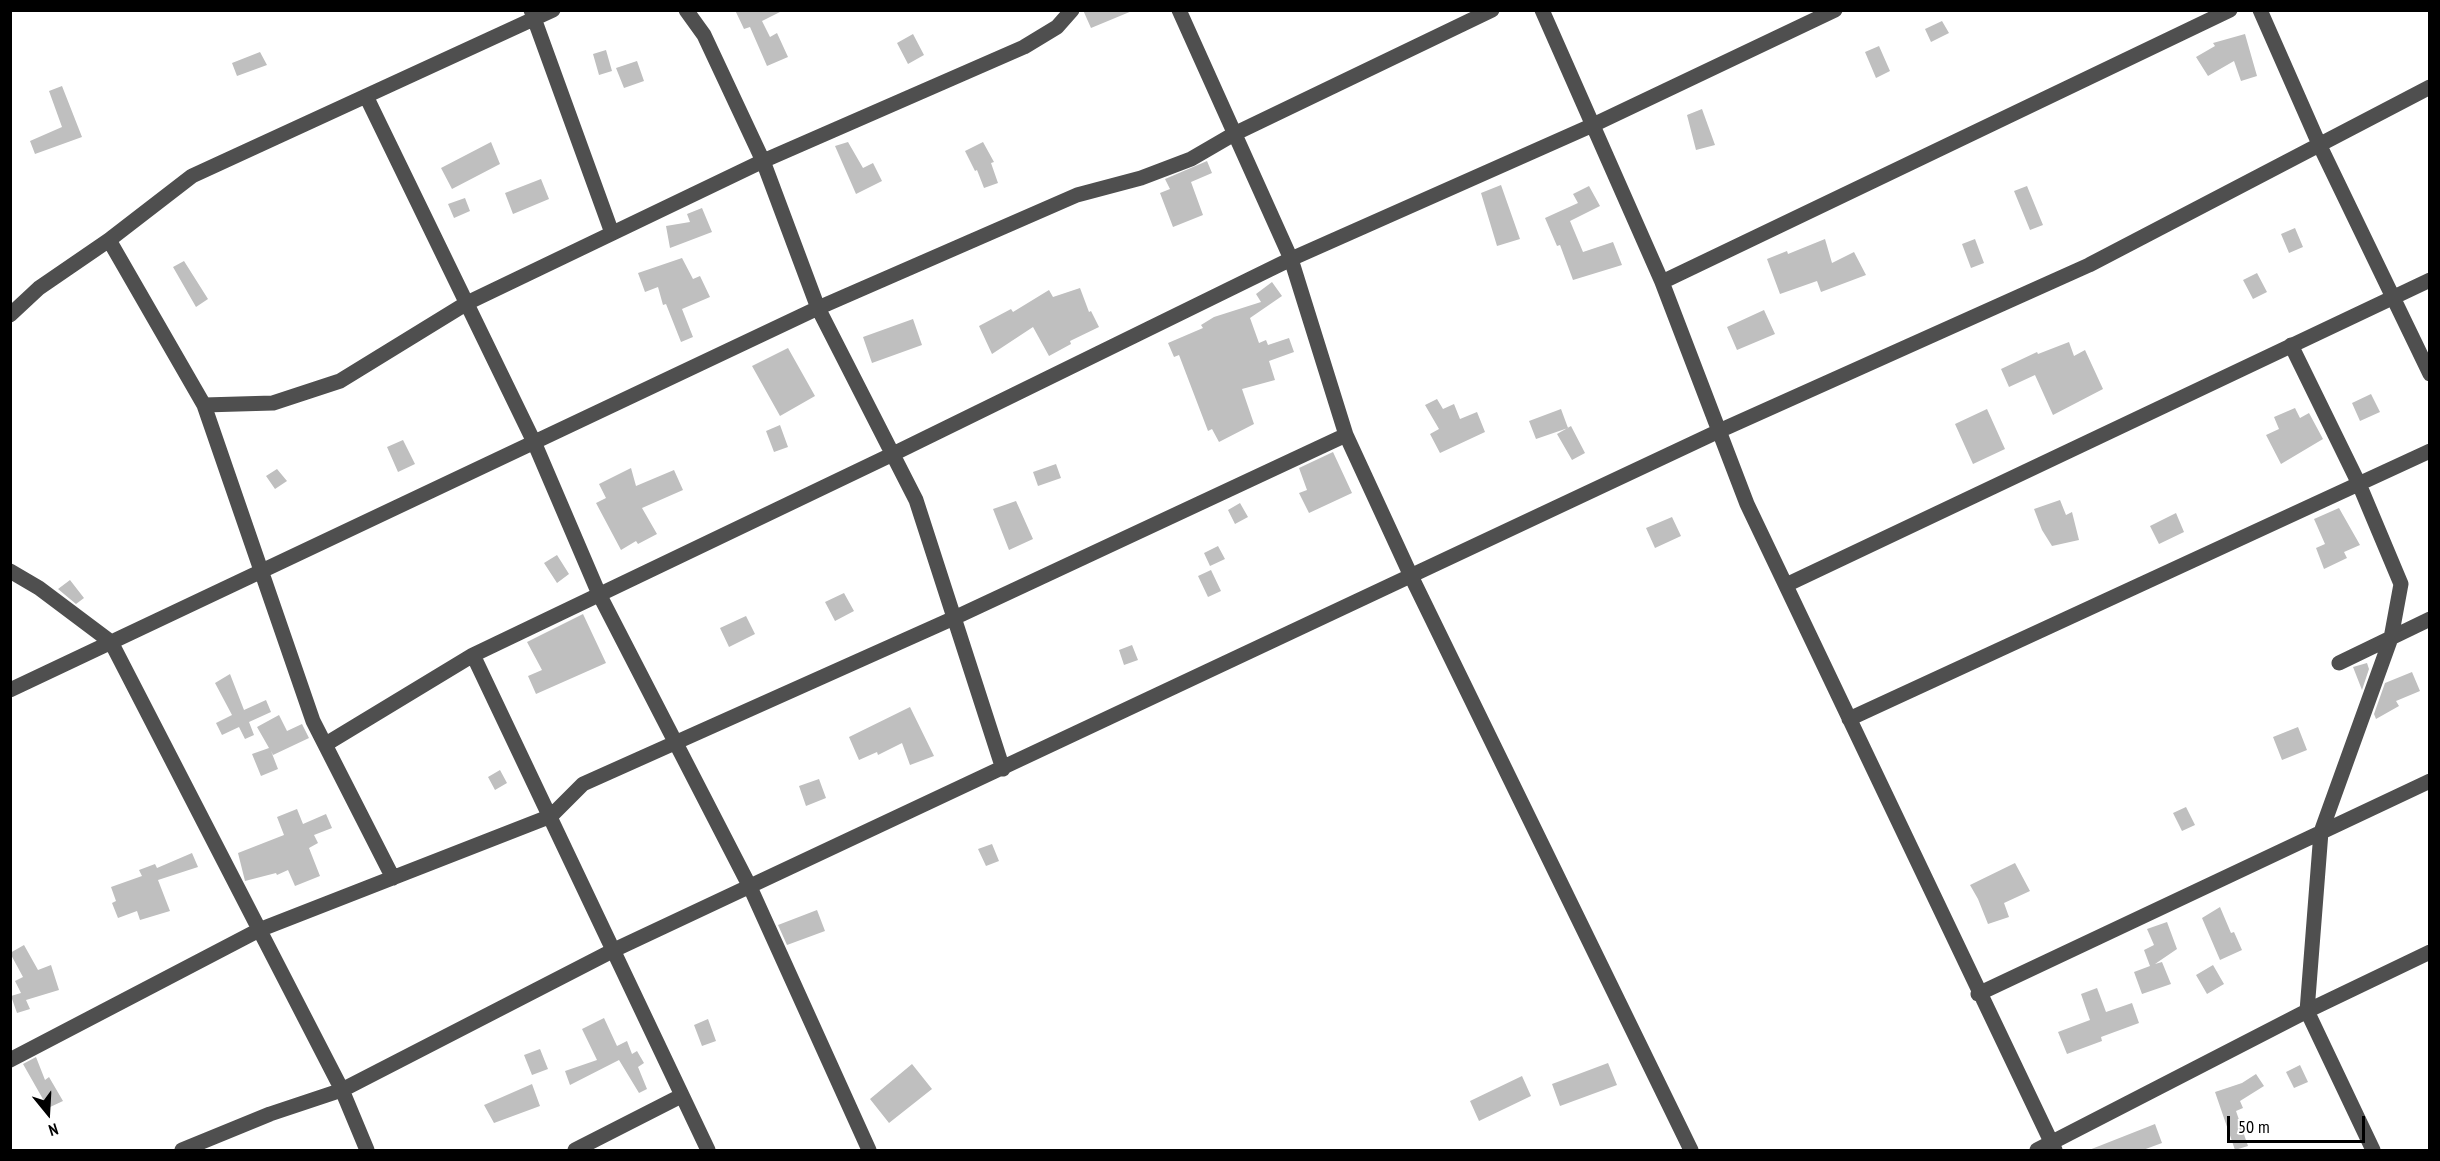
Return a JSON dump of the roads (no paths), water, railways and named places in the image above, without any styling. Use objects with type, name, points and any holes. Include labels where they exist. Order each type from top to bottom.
[{"type":"street","points":[[10,315],[39,288],[109,240],[192,176],[366,96],[533,15],[553,10]]},
{"type":"street","points":[[686,10],[704,35],[763,161],[818,308],[916,500],[1003,769]]},
{"type":"street","points":[[204,405],[273,403],[340,381],[467,303],[763,161],[1024,47],[1057,27],[1072,10]]},
{"type":"street","points":[[1179,10],[1291,259],[1346,435],[1411,576],[1691,1150]]},
{"type":"street","points":[[10,690],[818,308],[1077,195],[1141,178],[1191,159],[1234,134],[1492,10]]},
{"type":"street","points":[[1542,10],[1662,282],[1747,504],[1978,994],[2053,1146]]},
{"type":"street","points":[[326,744],[473,655],[893,454],[1291,259],[1593,125],[1835,10]]},
{"type":"street","points":[[1662,282],[2230,10]]},
{"type":"street","points":[[2260,10],[2319,144],[2430,374]]},
{"type":"street","points":[[533,15],[612,233]]},
{"type":"street","points":[[182,1150],[270,1114],[342,1090],[614,950],[1719,431],[2089,265],[2430,87]]},
{"type":"street","points":[[366,96],[534,442],[599,594],[750,886],[869,1150]]},
{"type":"street","points":[[109,240],[204,405],[313,721],[393,878]]},
{"type":"street","points":[[1786,585],[2430,280]]},
{"type":"street","points":[[2292,345],[2359,484],[2401,585],[2391,638],[2321,832],[2307,1011],[2373,1150]]},
{"type":"street","points":[[10,1060],[259,930],[551,816],[583,784],[954,618],[1346,435]]},
{"type":"street","points":[[1849,719],[2430,451]]},
{"type":"street","points":[[10,571],[39,588],[111,642],[342,1090],[367,1150]]},
{"type":"street","points":[[2339,663],[2430,619]]},
{"type":"street","points":[[473,655],[708,1150]]},
{"type":"street","points":[[1978,994],[2430,781]]},
{"type":"street","points":[[2037,1150],[2053,1146],[2307,1011],[2430,952]]},
{"type":"street","points":[[575,1150],[681,1096]]}]
